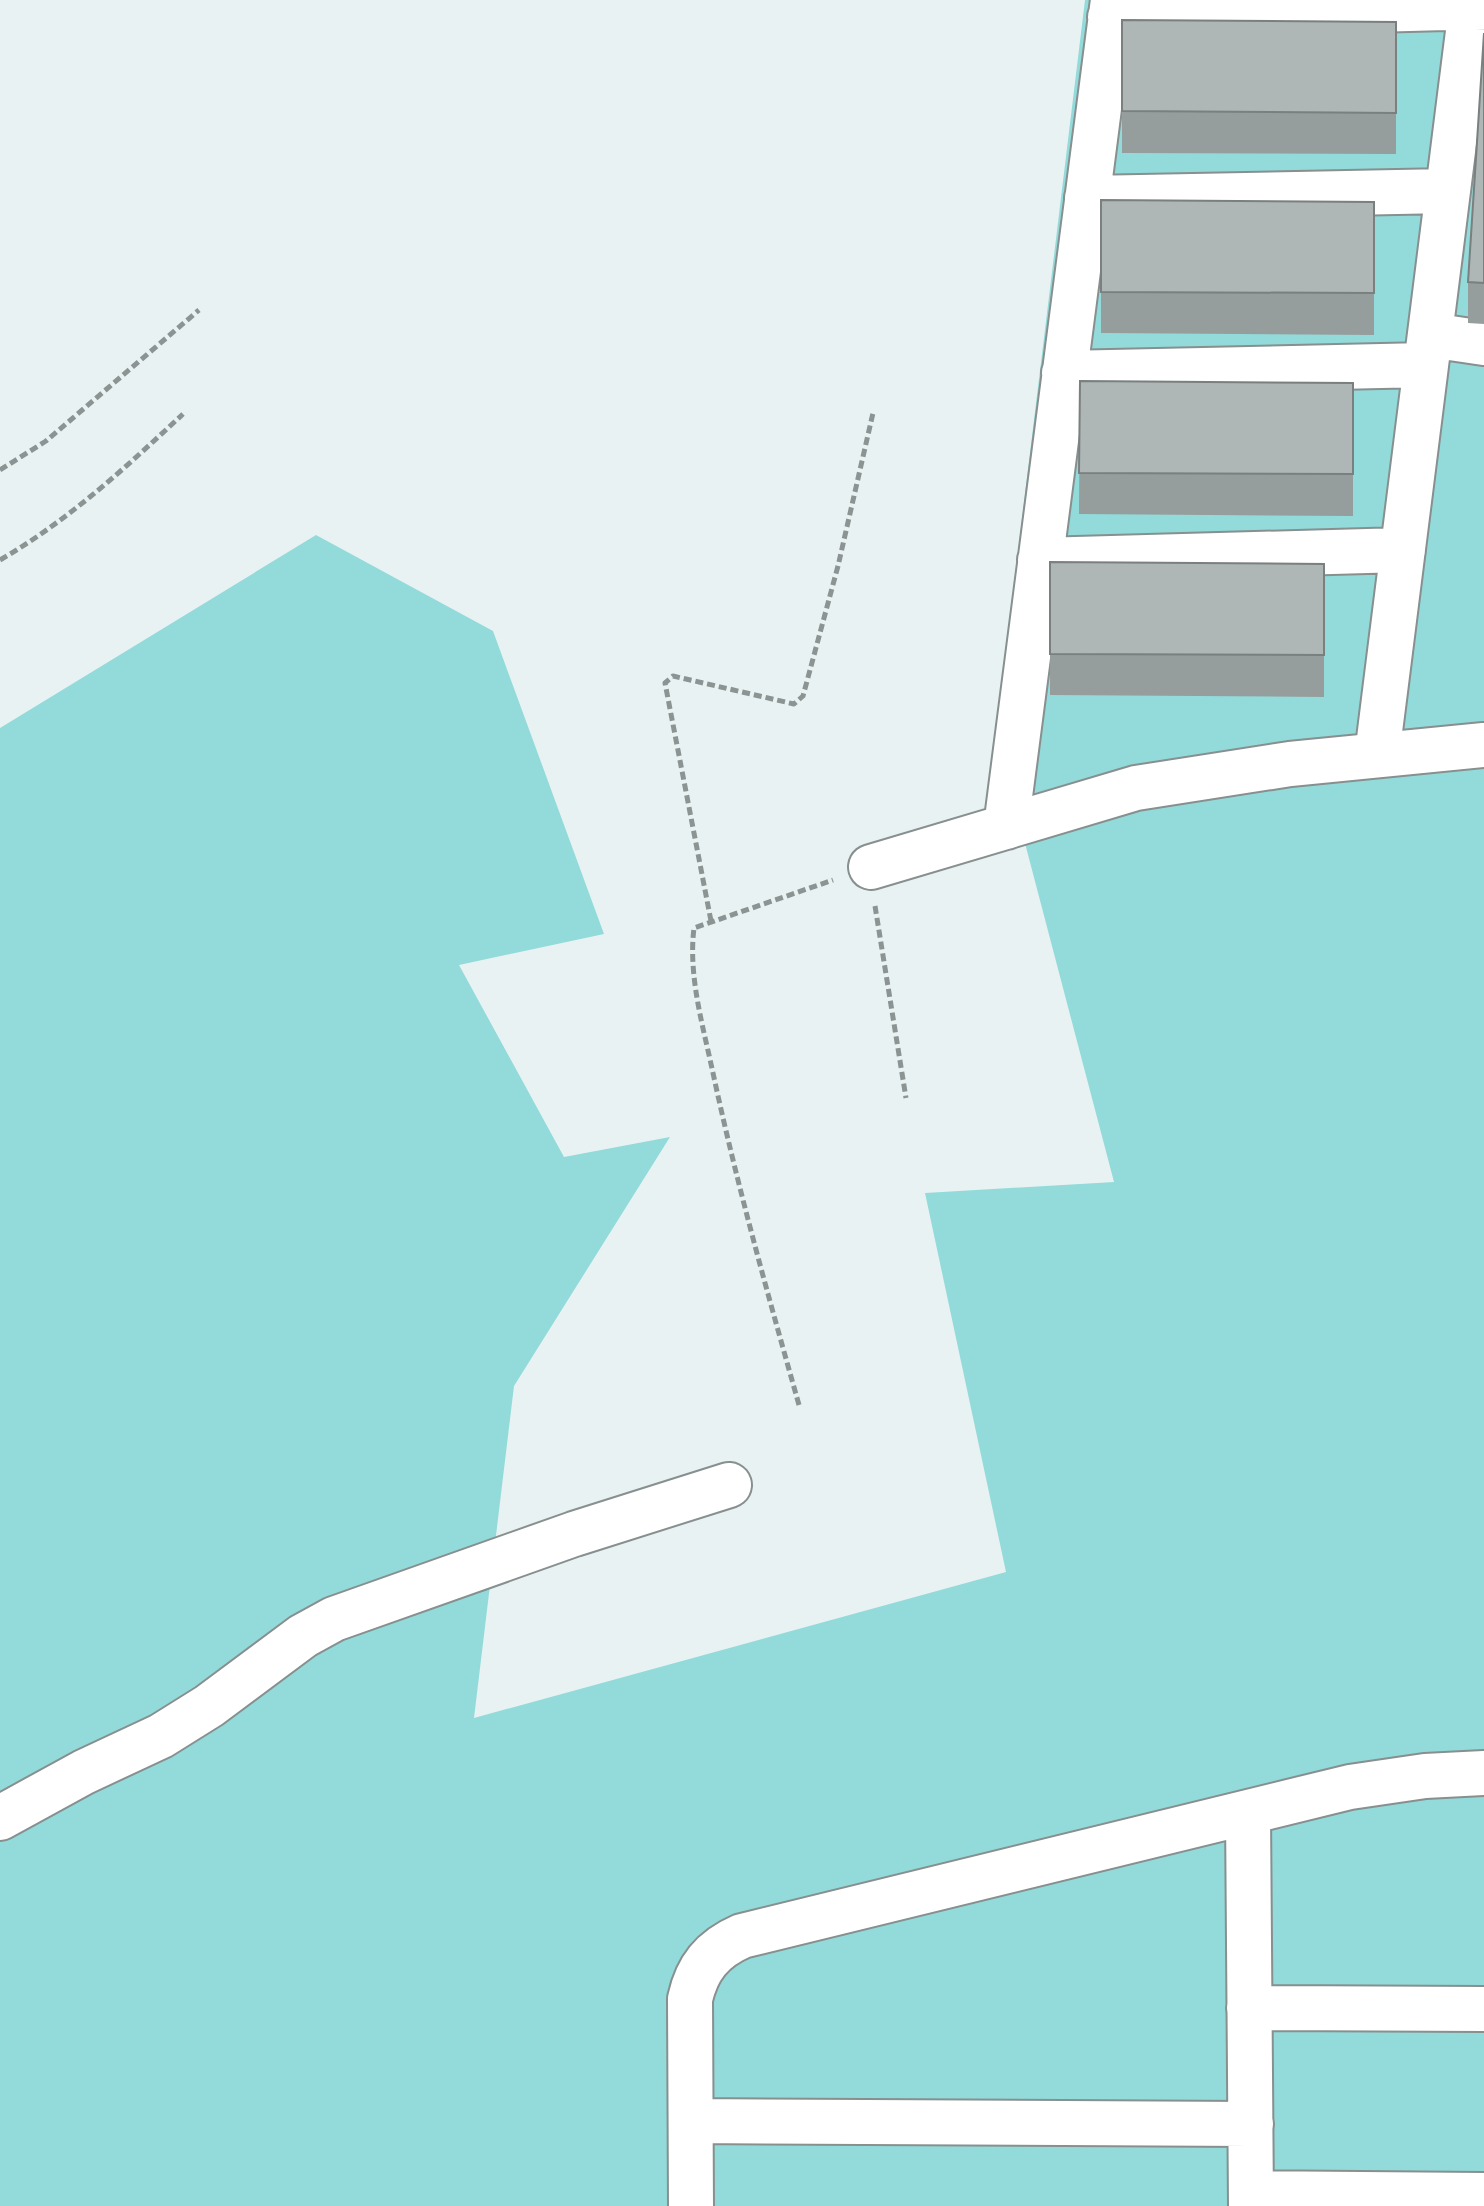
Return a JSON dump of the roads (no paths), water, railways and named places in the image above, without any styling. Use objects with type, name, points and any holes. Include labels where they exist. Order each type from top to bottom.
[{"type":"street","points":[[1006,827],[1112,8],[1476,4],[1448,191],[1377,755]]},
{"type":"street","points":[[1087,198],[1448,191]]},
{"type":"street","points":[[1064,373],[1428,350],[1484,343]]},
{"type":"street","points":[[1040,560],[1403,550]]},
{"type":"street","points":[[871,867],[1136,788],[1377,755],[1484,745]]},
{"type":"street","points":[[0,1818],[84,1772],[161,1736],[209,1706],[303,1636],[334,1619],[574,1534],[729,1485]]},
{"type":"street","points":[[691,2206],[690,1999],[701,1967],[726,1943],[742,1936],[1248,1812],[1387,1781],[1484,1773]]},
{"type":"street","points":[[1248,1812],[1251,2200],[1484,2195]]},
{"type":"street","points":[[1249,2008],[1484,2009]]},
{"type":"street","points":[[691,2121],[1251,2124]]}]
